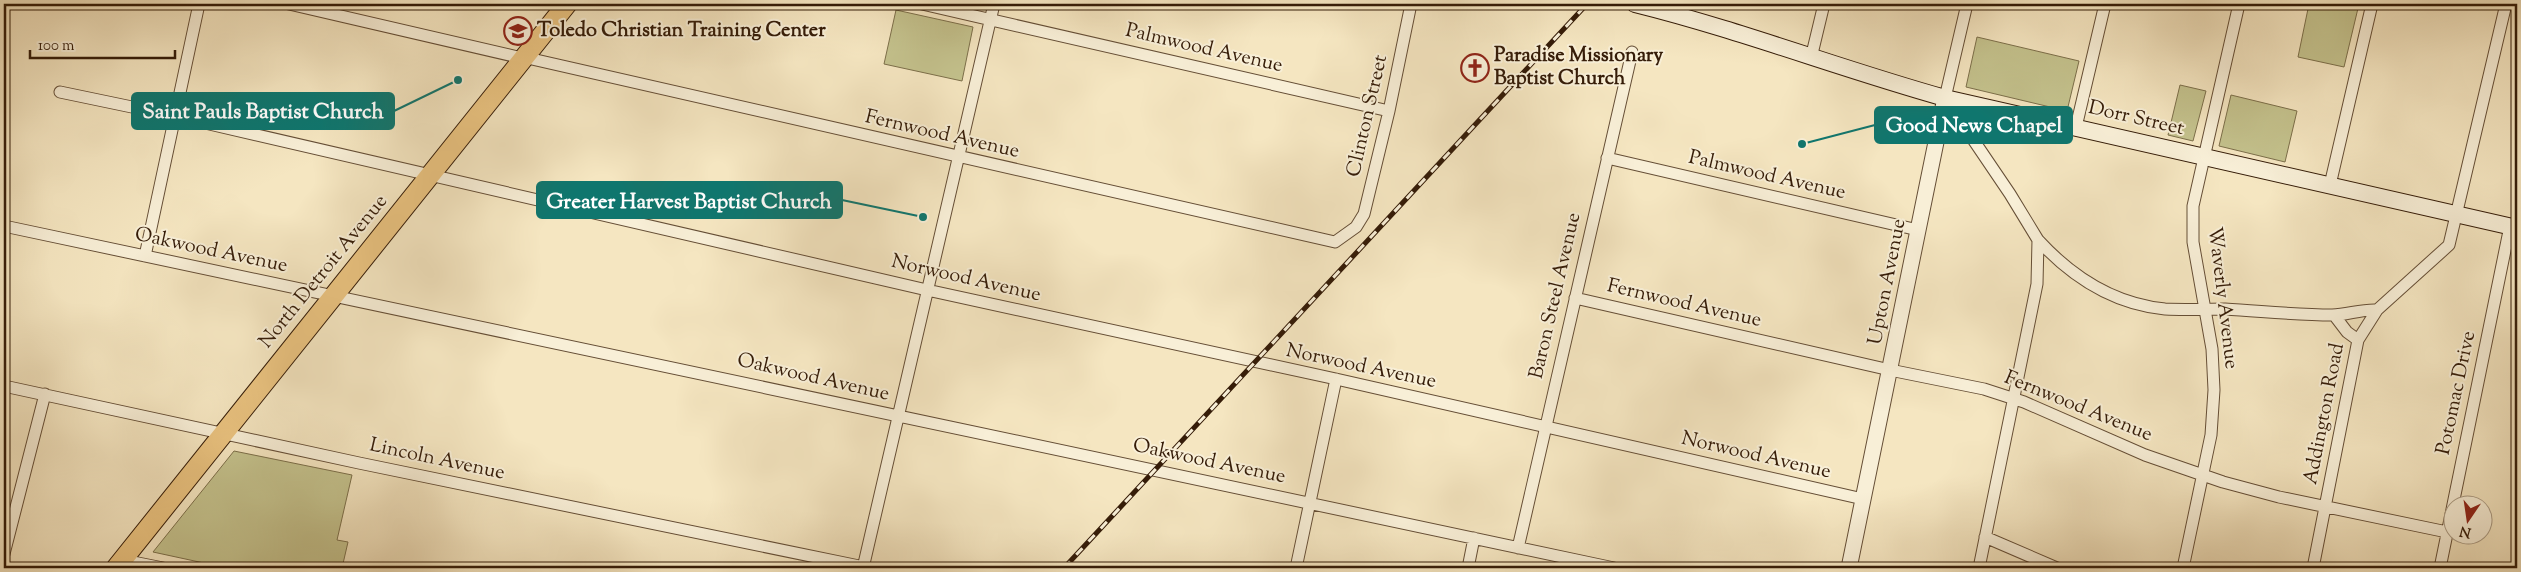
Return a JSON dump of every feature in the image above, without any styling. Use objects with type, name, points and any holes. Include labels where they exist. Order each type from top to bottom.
[{"type":"main road","name":"North Detroit Avenue","points":[[120,564],[567,4]]},
{"type":"main road","name":"Dorr Street","points":[[1635,4],[1716,26],[1811,58],[1945,98],[2514,227]]},
{"type":"street","points":[[145,256],[199,4]]},
{"type":"street","name":"Fernwood Avenue","points":[[290,4],[1328,242],[1340,240],[1351,232]]},
{"type":"street","name":"Palmwood Avenue","points":[[922,4],[1389,111]]},
{"type":"street","points":[[864,568],[957,157],[994,4]]},
{"type":"street","name":"Clinton Street","points":[[1351,232],[1364,214],[1389,111],[1411,4]]},
{"type":"street","points":[[1811,58],[1824,4]]},
{"type":"street","name":"Upton Avenue","points":[[1850,568],[1945,98],[1967,4]]},
{"type":"street","points":[[2076,127],[2105,4]]},
{"type":"street","name":"Waverly Avenue","points":[[2183,568],[2204,476],[2211,435],[2214,390],[2212,349],[2193,242],[2194,198],[2238,4]]},
{"type":"street","points":[[2330,185],[2372,4]]},
{"type":"street","name":"Addington Road","points":[[2313,568],[2358,340],[2377,310],[2444,252],[2449,245],[2506,4]]},
{"type":"street","name":"Baron Steel Avenue","points":[[1518,548],[1632,52]]},
{"type":"street","name":"Norwood Avenue","points":[[60,92],[175,116],[927,290],[1336,379],[1863,499]]},
{"type":"street","points":[[1945,98],[2010,194],[2038,240],[2078,276],[2122,300],[2166,309],[2204,308],[2334,315],[2363,309],[2377,310]]},
{"type":"street","name":"Palmwood Avenue","points":[[1607,158],[1918,230]]},
{"type":"street","name":"Oakwood Avenue","points":[[4,226],[1474,538],[1593,566],[1614,568]]},
{"type":"street","name":"Potomac Drive","points":[[2455,494],[2514,227]]},
{"type":"street","points":[[1979,568],[2037,284],[2038,240]]},
{"type":"street","name":"Fernwood Avenue","points":[[1575,298],[2013,397],[2145,455],[2204,476],[2260,493],[2444,531]]},
{"type":"street","points":[[2334,315],[2347,332],[2358,340]]},
{"type":"street","points":[[1296,568],[1336,379]]},
{"type":"street","name":"Lincoln Avenue","points":[[4,386],[359,463],[864,568]]},
{"type":"street","points":[[4,554],[45,394]]},
{"type":"street","points":[[1985,537],[2057,568]]},
{"type":"street","points":[[1468,568],[1474,538]]},
{"type":"street","name":"Potomac Drive","points":[[2440,568],[2445,544]]},
{"type":"street","points":[[120,564],[163,568]]},
{"type":"shaded area","points":[[2309,4],[2359,4],[2344,67],[2298,57]]},
{"type":"shaded area","points":[[896,10],[973,27],[962,81],[884,64]]},
{"type":"shaded area","points":[[1977,37],[2079,61],[2067,111],[1966,87]]},
{"type":"shaded area","points":[[2180,85],[2206,91],[2193,141],[2168,135]]},
{"type":"shaded area","points":[[2231,95],[2297,111],[2285,162],[2219,146]]},
{"type":"shaded area","points":[[234,451],[352,475],[337,540],[348,542],[342,568],[227,568],[153,552]]},
{"type":"railway","points":[[1064,568],[1587,4]]},
{"type":"place","name":"Toledo Christian Training Center","points":[[518,31]]},
{"type":"place","name":"Paradise Missionary Baptist Church","points":[[1475,68]]},
{"type":"place","name":"Saint Pauls Baptist Church","points":[[458,80]]},
{"type":"place","name":"Good News Chapel","points":[[1802,144]]},
{"type":"place","name":"Greater Harvest Baptist Church","points":[[923,217]]}]
